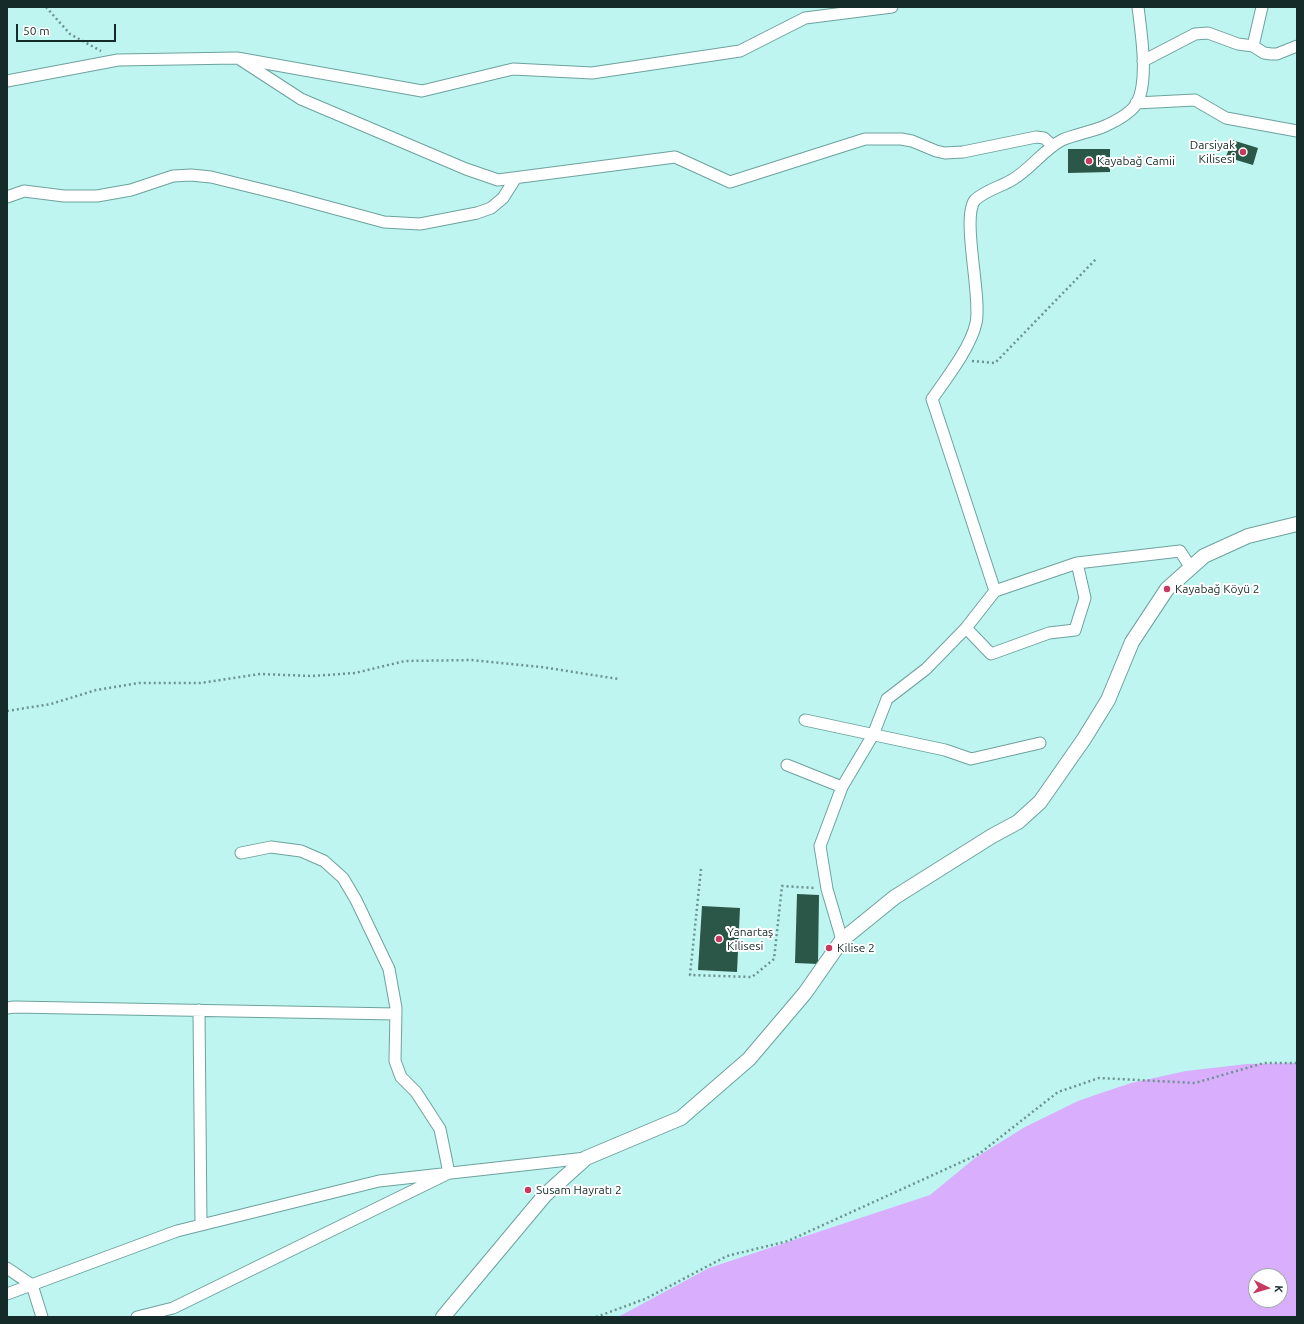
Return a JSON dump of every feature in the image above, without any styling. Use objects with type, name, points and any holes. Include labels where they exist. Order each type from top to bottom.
[{"type":"street","points":[[7,81],[118,60],[237,58],[422,91],[513,69],[592,73],[740,51],[805,18],[892,7]]},
{"type":"street","points":[[996,591],[932,399],[959,360],[976,324],[978,306],[971,226],[973,205],[980,197],[1013,180],[1028,169],[1053,146],[1063,140],[1105,126],[1126,114],[1136,103],[1141,90],[1144,61],[1138,7]]},
{"type":"street","points":[[1254,46],[1262,7]]},
{"type":"street","points":[[1144,61],[1195,34],[1208,33],[1238,44],[1254,46],[1264,53],[1278,54],[1297,46]]},
{"type":"street","points":[[237,58],[301,99],[466,169],[498,180],[675,157],[730,182],[864,139],[901,139],[912,141],[945,153],[963,152],[1036,137],[1044,138],[1053,146]]},
{"type":"street","points":[[1136,103],[1194,100],[1226,118],[1297,131]]},
{"type":"street","points":[[7,197],[24,191],[64,196],[97,196],[131,190],[173,176],[191,175],[210,177],[384,222],[420,224],[477,213],[491,208],[506,195],[515,179]]},
{"type":"street","points":[[7,1294],[177,1231],[379,1181],[586,1158],[681,1118],[749,1060],[805,993],[842,940],[895,897],[992,836],[1018,822],[1040,802],[1084,739],[1108,700],[1132,642],[1167,589],[1204,556],[1248,536],[1297,524]]},
{"type":"street","points":[[842,940],[827,889],[820,846],[842,786],[873,735],[887,699],[926,669],[966,628],[996,591],[1077,563],[1180,551],[1191,568]]},
{"type":"street","points":[[966,628],[991,654],[1048,633],[1075,630],[1085,598],[1077,563]]},
{"type":"street","points":[[805,720],[945,750],[971,759],[1040,743]]},
{"type":"street","points":[[787,765],[842,786]]},
{"type":"street","points":[[241,853],[271,847],[301,851],[324,861],[343,878],[356,900],[389,969],[396,1014],[396,1070],[416,1092],[440,1130],[449,1173]]},
{"type":"street","points":[[7,1008],[396,1014]]},
{"type":"street","points":[[198,1010],[201,1225]]},
{"type":"street","points":[[443,1317],[545,1195],[586,1158]]},
{"type":"street","points":[[137,1317],[173,1308],[449,1173]]},
{"type":"street","points":[[7,1268],[32,1285],[42,1317]]},
{"type":"path","points":[[46,7],[70,34],[118,60]]},
{"type":"path","points":[[959,360],[995,363],[1097,258]]},
{"type":"path","points":[[7,711],[51,704],[96,690],[139,683],[200,683],[260,674],[312,676],[355,673],[405,661],[472,660],[541,667],[619,679]]},
{"type":"path","points":[[701,869],[690,975],[752,977],[774,959],[782,886],[827,889]]},
{"type":"path","points":[[596,1317],[645,1298],[727,1256],[788,1241],[979,1154],[1058,1092],[1099,1078],[1195,1083],[1264,1063],[1297,1063]]},
{"type":"shaded area","points":[[1297,1063],[1297,1317],[618,1317],[709,1268],[930,1195],[975,1158],[1025,1127],[1078,1101],[1131,1083],[1186,1071],[1247,1064]]},
{"type":"building","points":[[1232,140],[1258,148],[1253,165],[1226,157]]},
{"type":"building","name":"Kayabağ Camii","points":[[1068,149],[1110,149],[1110,172],[1068,173]]},
{"type":"building","points":[[797,894],[819,895],[818,964],[795,963]]},
{"type":"building","name":"Yanartaş Kilisesi","points":[[702,906],[740,908],[737,972],[698,970]]},
{"type":"place","name":"Darsiyak Kilisesi","points":[[1243,152]]},
{"type":"place","name":"Kayabağ Camii","points":[[1089,161]]},
{"type":"place","name":"Kayabağ Köyü 2","points":[[1167,589]]},
{"type":"place","name":"Yanartaş Kilisesi","points":[[719,939]]},
{"type":"place","name":"Kilise 2","points":[[829,948]]},
{"type":"place","name":"Susam Hayratı 2","points":[[528,1190]]}]
